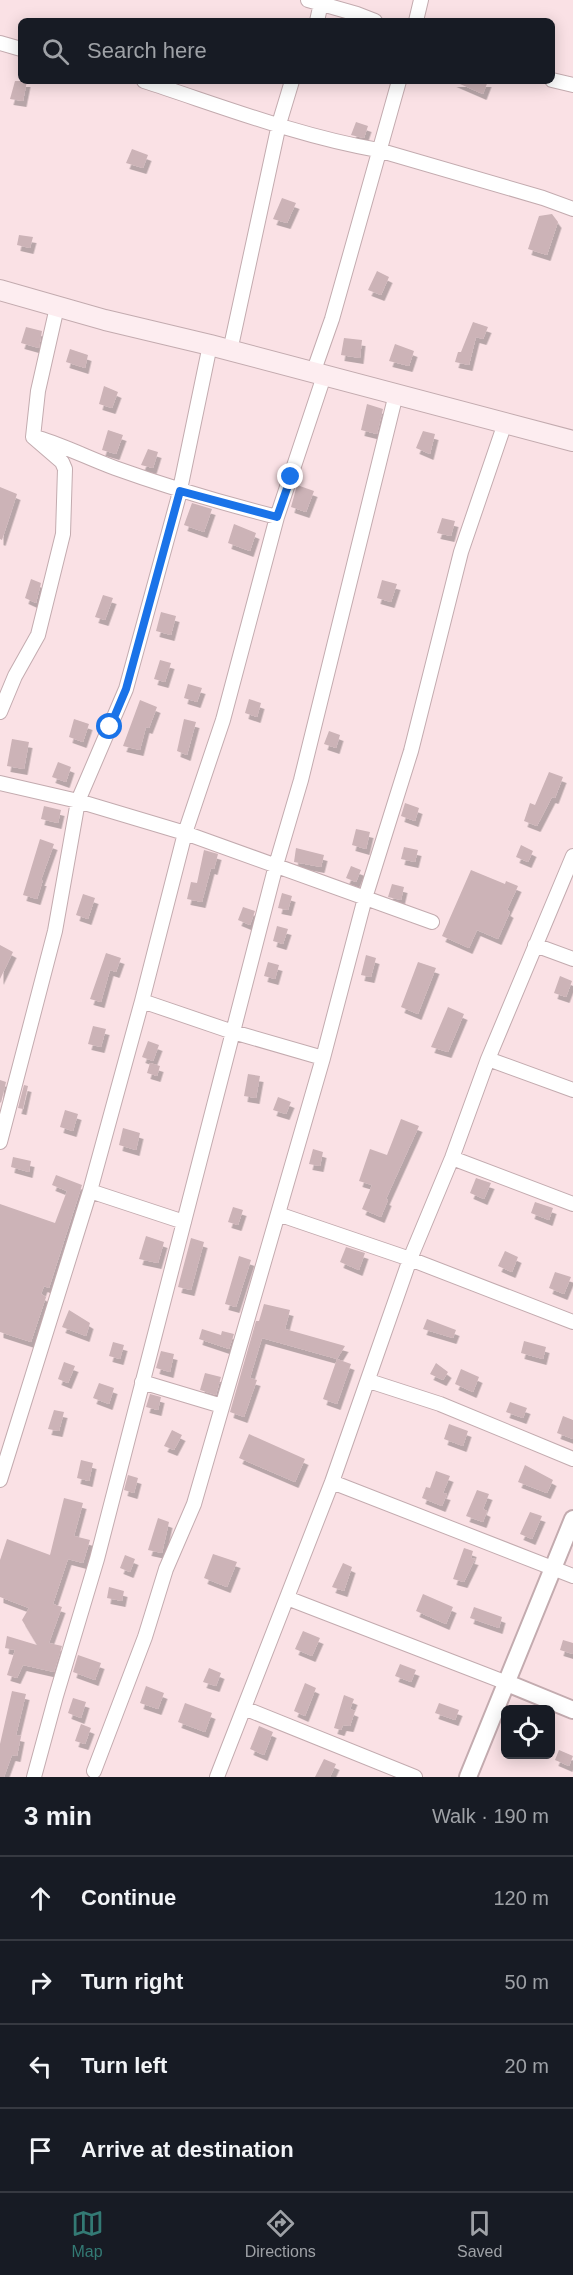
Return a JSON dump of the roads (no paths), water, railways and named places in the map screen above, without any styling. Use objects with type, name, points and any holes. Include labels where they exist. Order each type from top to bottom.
[{"type":"main road","points":[[0,290],[57,307],[573,441]]},
{"type":"street","points":[[417,18],[421,0]]},
{"type":"street","points":[[318,18],[315,2],[366,18]]},
{"type":"street","points":[[0,44],[18,48]]},
{"type":"street","points":[[555,81],[573,85]]},
{"type":"street","points":[[153,84],[279,124],[355,146],[378,150],[573,208]]},
{"type":"street","points":[[230,351],[279,124],[291,84]]},
{"type":"street","points":[[0,1480],[90,1191],[185,833],[222,720],[398,84]]},
{"type":"street","points":[[33,436],[38,391],[57,307]]},
{"type":"street","points":[[0,1143],[55,931],[78,801],[126,689],[180,491],[210,345]]},
{"type":"street","points":[[34,1777],[97,1559],[276,865],[301,780],[396,394]]},
{"type":"street","points":[[94,1771],[145,1637],[166,1569],[194,1504],[323,1058],[365,898],[411,751],[461,552],[505,423]]},
{"type":"street","points":[[33,436],[65,446],[93,460],[180,491],[277,517]]},
{"type":"street","points":[[0,712],[15,676],[38,635],[63,534],[65,469],[62,462],[33,436]]},
{"type":"street","points":[[0,783],[78,801],[185,833],[432,922]]},
{"type":"street","points":[[217,1777],[332,1482],[410,1259],[452,1158],[488,1059],[573,856]]},
{"type":"street","points":[[535,945],[573,958]]},
{"type":"street","points":[[142,1002],[323,1058]]},
{"type":"street","points":[[488,1059],[573,1090]]},
{"type":"street","points":[[452,1158],[573,1204]]},
{"type":"street","points":[[90,1191],[184,1222]]},
{"type":"street","points":[[278,1214],[410,1259],[573,1322]]},
{"type":"street","points":[[369,1381],[440,1404],[573,1459]]},
{"type":"street","points":[[142,1382],[222,1406]]},
{"type":"street","points":[[332,1482],[573,1576]]},
{"type":"street","points":[[468,1777],[573,1519]]},
{"type":"street","points":[[287,1598],[573,1710]]},
{"type":"street","points":[[244,1708],[415,1777]]}]
